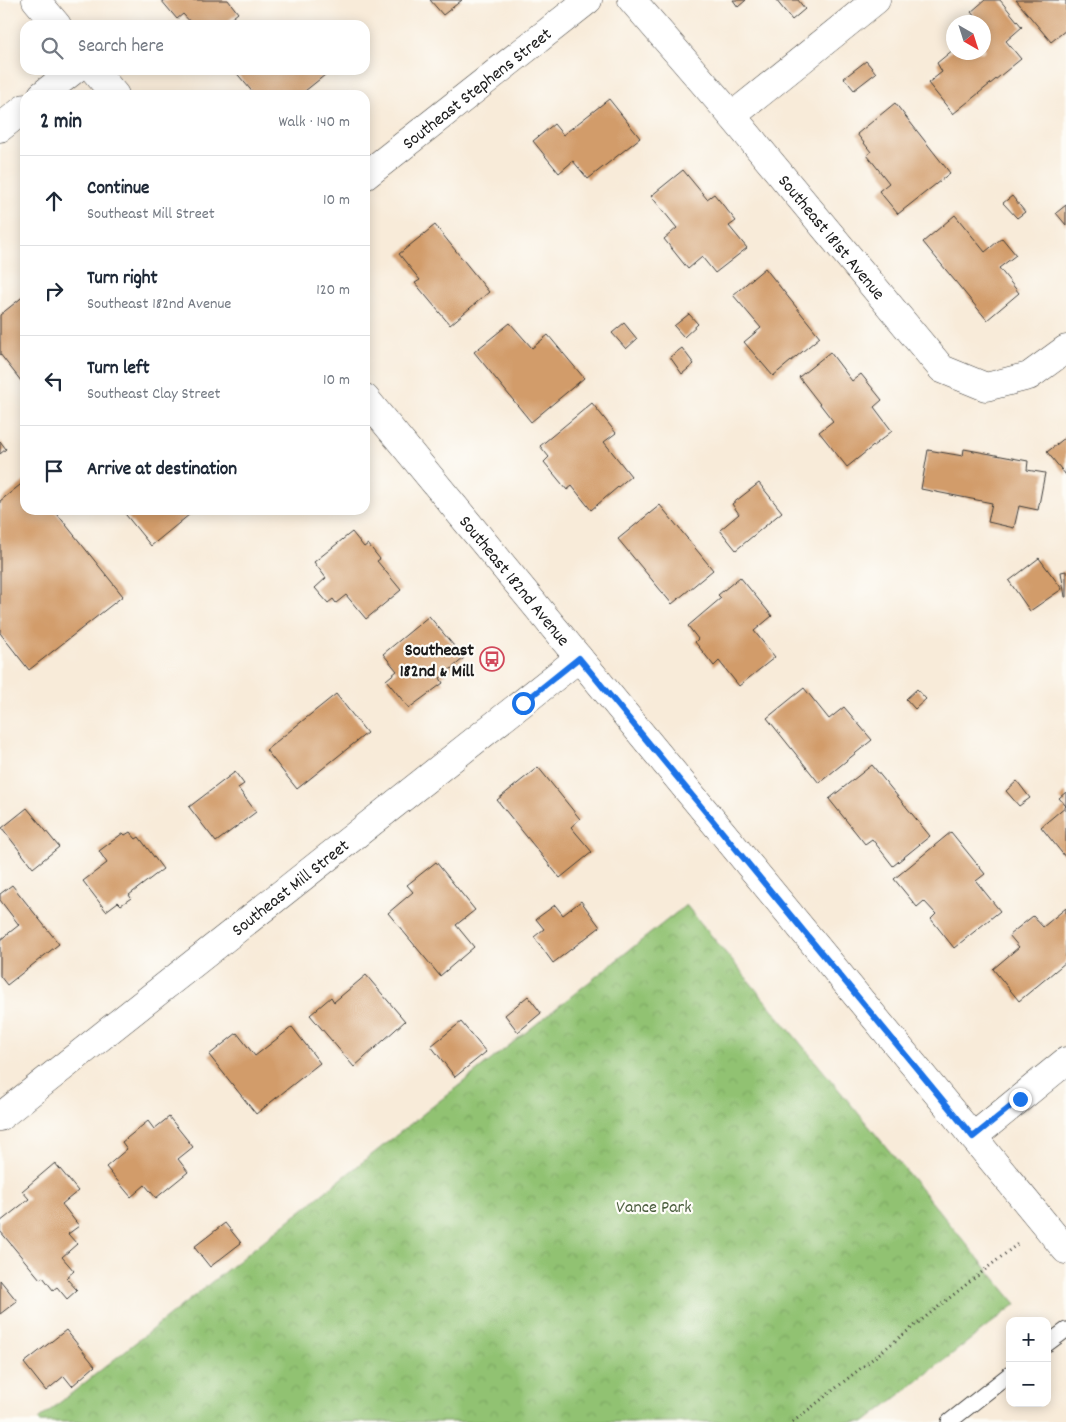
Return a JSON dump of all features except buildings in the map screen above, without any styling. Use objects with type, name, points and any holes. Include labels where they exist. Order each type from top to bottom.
[{"type":"street","points":[[36,0],[53,20]]},
{"type":"street","name":"Southeast Stephens Street","points":[[370,172],[588,0]]},
{"type":"street","name":"Southeast 181st Avenue","points":[[632,0],[732,116],[942,368],[986,387],[1029,376],[1066,349]]},
{"type":"street","points":[[732,116],[876,0]]},
{"type":"street","points":[[48,90],[68,75]]},
{"type":"street","points":[[98,75],[111,90]]},
{"type":"street","points":[[0,128],[20,112]]},
{"type":"street","name":"Southeast 182nd Avenue","points":[[370,404],[1066,1250]]},
{"type":"street","name":"Southeast Mill Street","points":[[0,1117],[579,658]]},
{"type":"street","points":[[973,1137],[1066,1062]]},
{"type":"lane","points":[[1051,1341],[1066,1330]]},
{"type":"lane","points":[[949,1422],[1006,1377]]},
{"type":"path","points":[[793,1422],[1044,1223]]},
{"type":"green space","name":"Vance Park","points":[[686,905],[1016,1304],[865,1422],[40,1422],[38,1420]]},
{"type":"place","name":"Southeast 182nd & Mill","points":[[492,659]]},
{"type":"route","points":[[523,703],[579,658],[973,1137],[1020,1099]]}]
